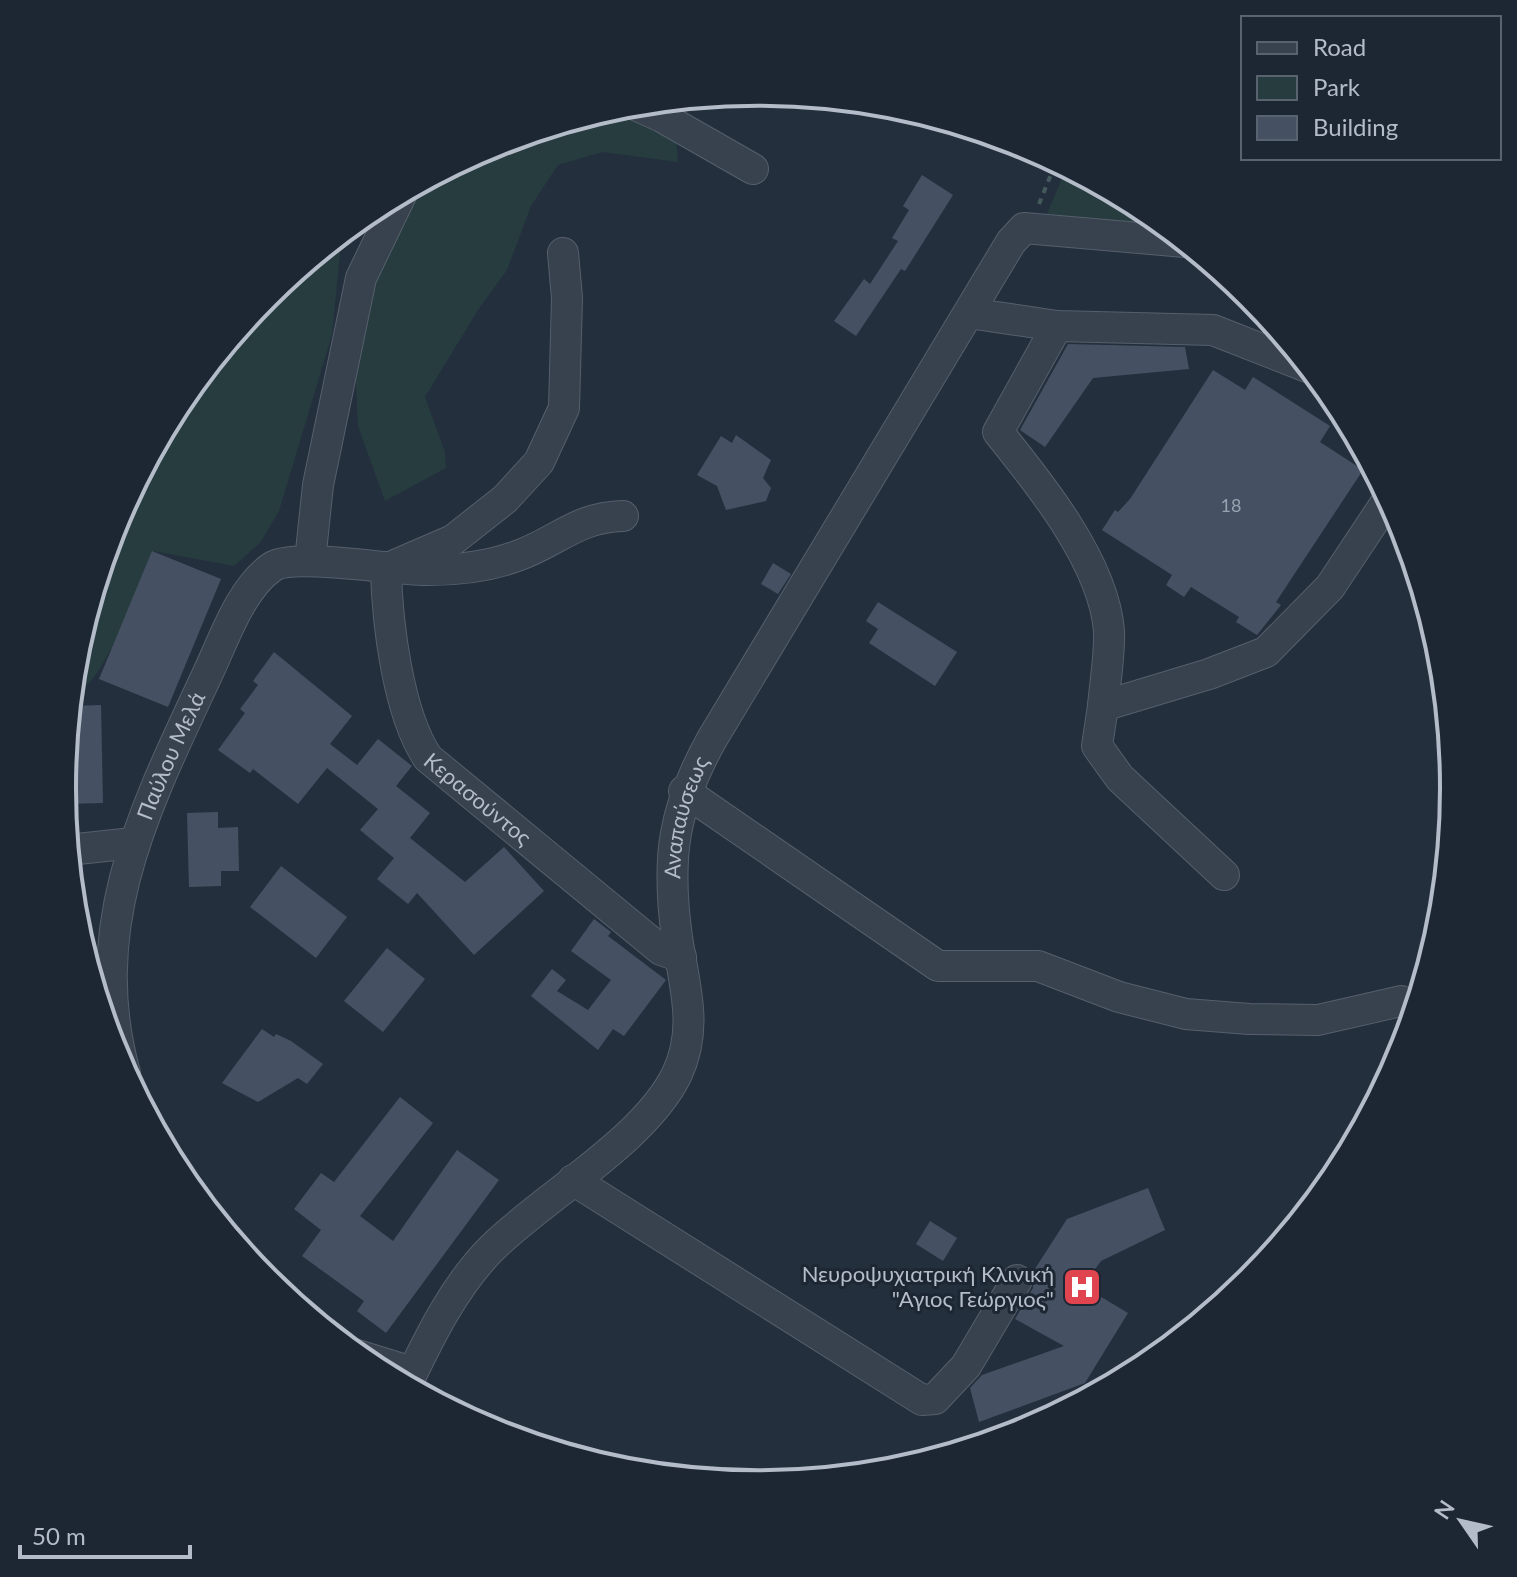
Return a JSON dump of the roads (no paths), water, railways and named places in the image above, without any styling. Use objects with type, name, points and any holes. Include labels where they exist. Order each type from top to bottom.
[{"type":"street","points":[[653,115],[753,169]]},
{"type":"street","points":[[310,561],[318,485],[361,278],[393,212]]},
{"type":"street","name":"Αναπαύσεως","points":[[411,1376],[442,1316],[475,1266],[640,1121],[677,1073],[689,1032],[691,1010],[681,957],[673,861],[684,791],[720,725],[1019,231],[1028,228],[1165,240]]},
{"type":"street","points":[[386,569],[453,540],[505,499],[539,462],[564,408],[567,298],[563,253]]},
{"type":"street","points":[[969,313],[1057,326],[1213,330],[1290,360]]},
{"type":"street","points":[[1057,326],[998,432],[1068,527],[1097,585],[1109,630],[1097,746],[1120,778],[1224,875]]},
{"type":"street","points":[[1103,706],[1209,674],[1266,652],[1330,587],[1381,510]]},
{"type":"street","name":"Παύλου Μελά","points":[[116,1019],[110,981],[120,894],[133,843],[165,766],[245,600],[274,566],[289,561],[310,561],[430,570],[494,562],[518,556],[591,519],[623,516]]},
{"type":"street","name":"Κερασούντος","points":[[386,569],[390,617],[406,701],[412,727],[428,758],[661,950],[681,957]]},
{"type":"street","points":[[684,791],[938,966],[1038,966],[1119,997],[1186,1014],[1249,1019],[1318,1020],[1401,1001]]},
{"type":"street","points":[[79,849],[133,843]]},
{"type":"street","points":[[573,1180],[922,1400],[935,1399],[966,1366],[1017,1280]]},
{"type":"place","name":"Νευροψυχιατρική Κλινική \"Αγιος Γεώργιος\"","points":[[1082,1287]]}]
